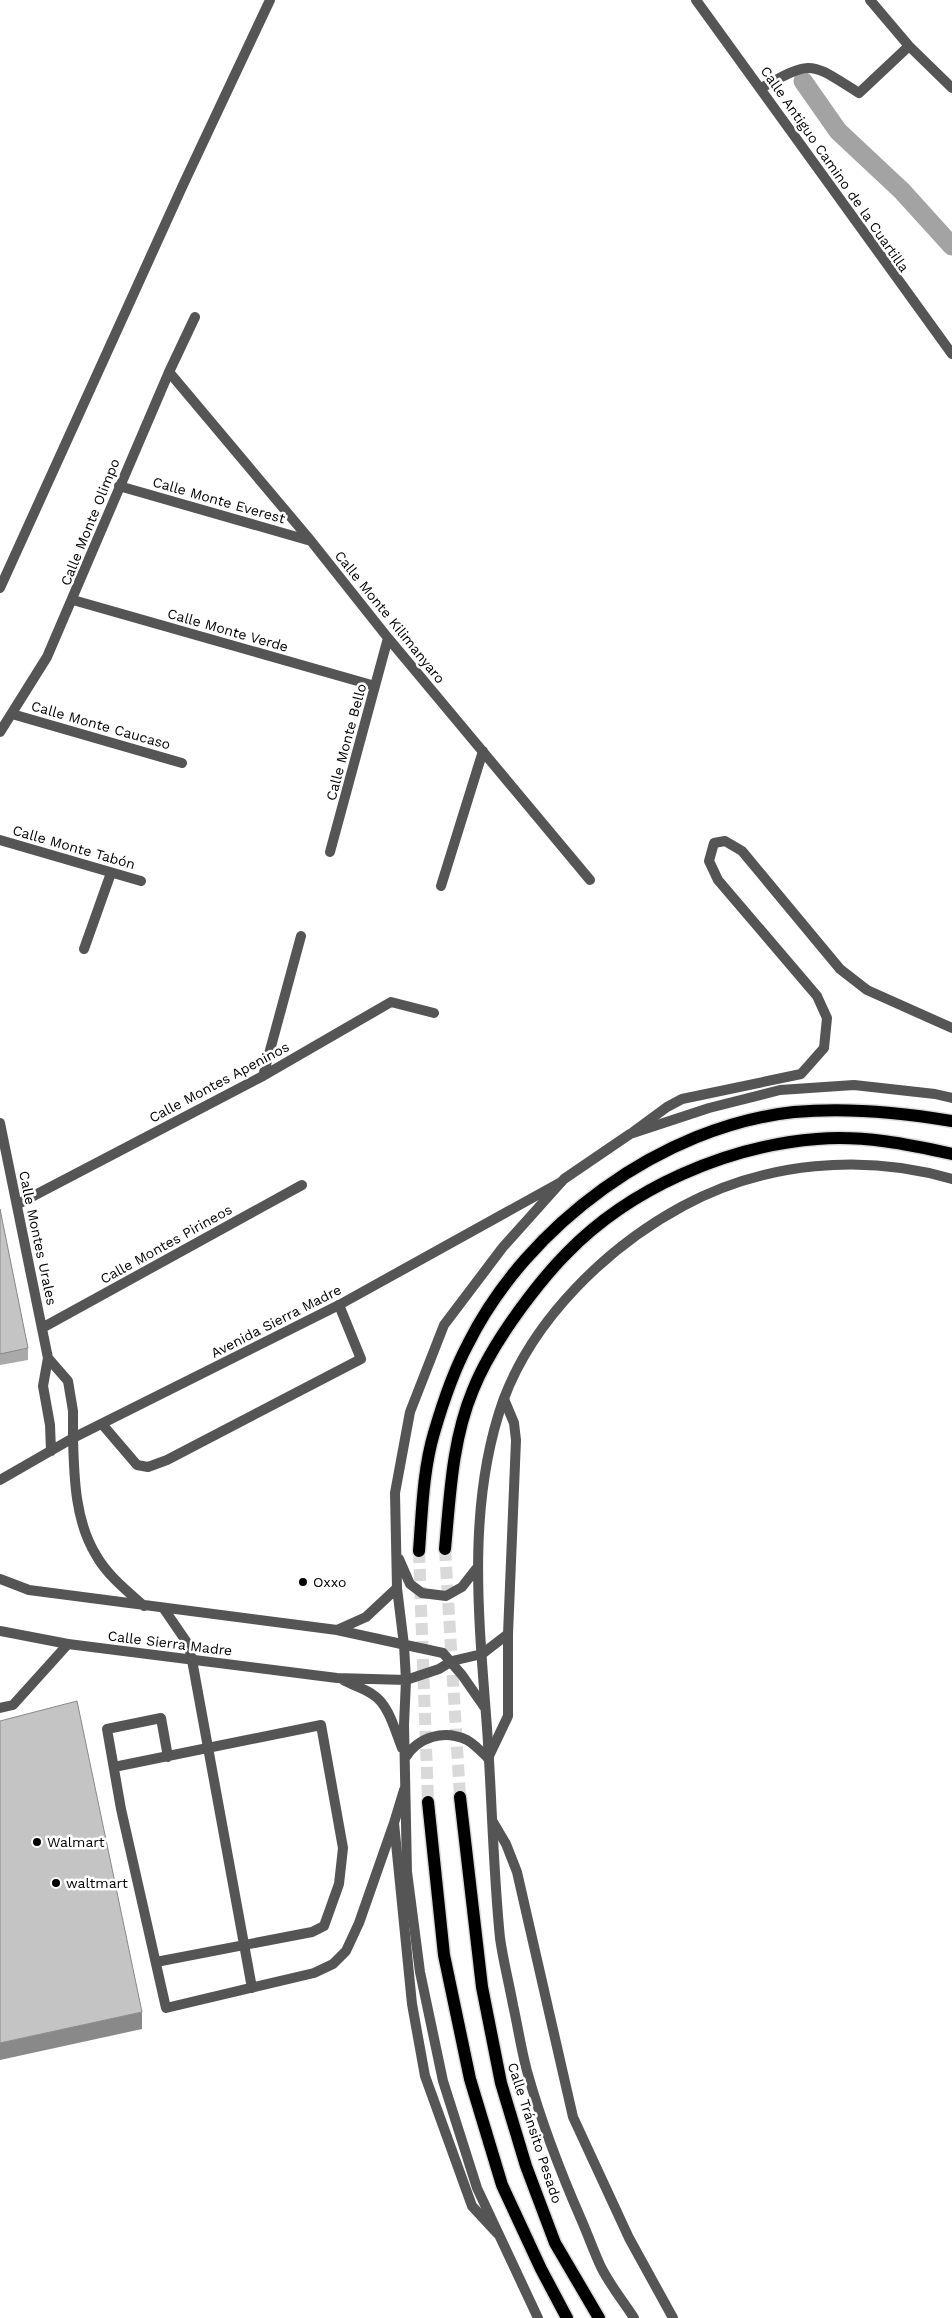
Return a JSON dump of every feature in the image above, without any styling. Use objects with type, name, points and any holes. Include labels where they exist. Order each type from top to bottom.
[{"type":"main road","points":[[419,1550],[425,1484],[433,1435],[453,1376],[468,1343],[498,1294],[517,1268],[565,1220],[594,1196],[644,1162],[671,1147],[722,1128],[793,1112],[865,1109],[952,1121]]},
{"type":"main road","points":[[445,1549],[452,1468],[460,1432],[473,1390],[500,1337],[567,1252],[590,1232],[640,1197],[680,1176],[746,1152],[786,1143],[817,1138],[846,1138],[892,1142],[952,1154]]},
{"type":"main road","name":"Calle Tránsito Pesado","points":[[460,1797],[482,1988],[501,2083],[526,2166],[555,2243],[599,2318]]},
{"type":"main road","points":[[428,1802],[444,1955],[470,2079],[502,2185],[541,2269],[567,2318]]},
{"type":"street","points":[[0,588],[183,184],[270,0]]},
{"type":"street","name":"Calle Antiguo Camino de la Cuartilla","points":[[696,0],[761,88],[940,340],[952,354]]},
{"type":"street","points":[[870,0],[909,46],[952,88]]},
{"type":"street","points":[[761,88],[798,68],[817,67],[859,93],[909,46]]},
{"type":"street","name":"Calle Monte Olimpo","points":[[0,732],[47,657],[168,372],[194,317]]},
{"type":"street","name":"Calle Monte Kilimanyaro","points":[[168,372],[312,541],[388,638],[590,880]]},
{"type":"street","name":"Calle Monte Everest","points":[[119,486],[312,541]]},
{"type":"street","name":"Calle Monte Verde","points":[[72,600],[375,686]]},
{"type":"street","name":"Calle Monte Bello","points":[[330,852],[388,638]]},
{"type":"street","name":"Calle Monte Caucaso","points":[[12,714],[182,763]]},
{"type":"street","points":[[441,886],[483,751]]},
{"type":"street","name":"Calle Monte Tabón","points":[[0,840],[141,881]]},
{"type":"street","points":[[538,2318],[497,2233],[474,2179],[443,2081],[420,1972],[407,1872],[405,1786],[406,1680],[397,1588],[395,1493],[410,1412],[444,1325],[503,1247],[562,1182],[667,1107],[682,1100],[801,1074],[824,1048],[828,1018],[817,996],[718,880],[709,861],[714,843],[725,841],[742,851],[840,969],[867,990],[952,1028]]},
{"type":"street","points":[[84,949],[110,873]]},
{"type":"street","points":[[263,1076],[301,936]]},
{"type":"street","name":"Calle Montes Apeninos","points":[[18,1204],[263,1076],[391,1002],[434,1013]]},
{"type":"street","points":[[630,1134],[709,1108],[780,1090],[854,1085],[935,1094],[952,1098]]},
{"type":"street","name":"Calle Montes Urales","points":[[0,1123],[48,1358],[43,1386],[50,1425],[51,1451]]},
{"type":"street","points":[[634,2318],[602,2269],[560,2169],[526,2070],[500,1941],[476,1570],[486,1471],[493,1438],[504,1399],[521,1363],[566,1299],[589,1274],[637,1233],[664,1216],[713,1190],[745,1179],[780,1171],[844,1165],[874,1165],[931,1173],[952,1179]]},
{"type":"street","name":"Avenida Sierra Madre","points":[[0,1480],[73,1438],[339,1305],[562,1182]]},
{"type":"street","name":"Calle Montes Pirineos","points":[[42,1328],[302,1185]]},
{"type":"street","points":[[102,1424],[137,1464],[148,1467],[167,1460],[361,1360],[339,1305]]},
{"type":"street","name":"Calle Montes Urales","points":[[48,1358],[68,1381],[73,1411],[74,1481],[87,1540],[106,1570],[144,1606]]},
{"type":"street","points":[[488,1758],[508,1716],[508,1634],[516,1440],[514,1423],[504,1399]]},
{"type":"street","points":[[397,1554],[410,1584],[422,1593],[446,1596],[462,1587],[476,1570]]},
{"type":"street","points":[[0,1579],[29,1590],[337,1630],[443,1653],[452,1661],[485,1708]]},
{"type":"street","points":[[337,1630],[366,1617],[397,1588]]},
{"type":"street","points":[[164,1609],[188,1644],[192,1660],[252,1988]]},
{"type":"street","name":"Calle Sierra Madre","points":[[0,1631],[68,1644],[337,1678]]},
{"type":"street","points":[[337,1678],[406,1680],[439,1669],[452,1661],[482,1654],[508,1634]]},
{"type":"street","points":[[0,1708],[13,1705],[68,1644]]},
{"type":"street","points":[[337,1678],[373,1694],[379,1700],[389,1715],[405,1758]]},
{"type":"street","points":[[168,1757],[161,1718],[107,1729],[121,1809],[166,2008],[314,1973],[333,1964],[346,1950],[359,1923],[405,1786]]},
{"type":"street","points":[[114,1767],[321,1725],[343,1848],[338,1884],[324,1926],[312,1932],[156,1962]]},
{"type":"street","points":[[405,1758],[412,1747],[428,1737],[449,1735],[467,1740],[488,1758]]},
{"type":"street","points":[[493,1822],[506,1844],[517,1872],[573,2117],[629,2238],[673,2318]]},
{"type":"street","points":[[394,1823],[412,2004],[425,2076],[472,2206],[497,2233]]},
{"type":"building","points":[[0,1209],[28,1348],[0,1354]]},
{"type":"building","name":"waltmart","points":[[77,1701],[142,2012],[0,2043],[0,1721]]},
{"type":"waterway","points":[[803,81],[838,131],[902,191],[952,246]]},
{"type":"tunnel","points":[[445,1549],[460,1797]]},
{"type":"tunnel","points":[[419,1551],[428,1802]]},
{"type":"place","name":"Oxxo","points":[[303,1582]]},
{"type":"place","name":"Walmart","points":[[37,1842]]},
{"type":"place","name":"waltmart","points":[[56,1883]]}]
